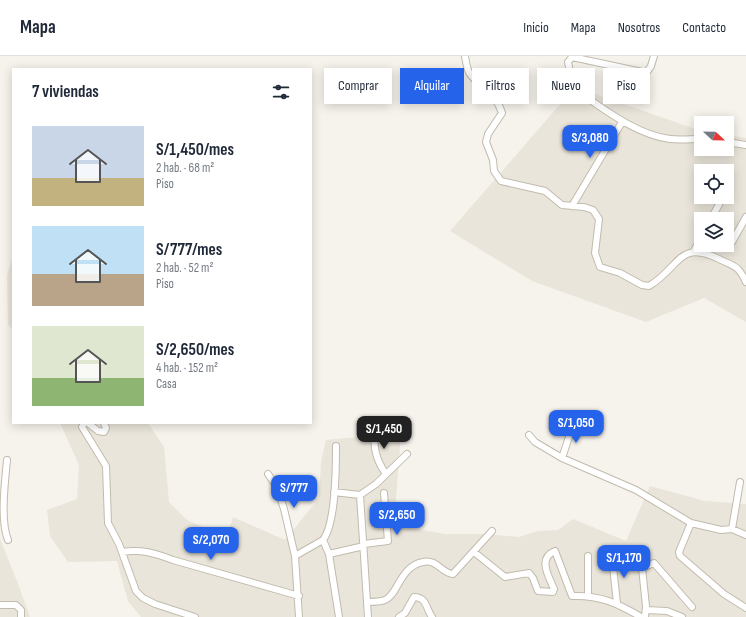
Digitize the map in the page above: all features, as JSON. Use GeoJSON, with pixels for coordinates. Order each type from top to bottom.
{"type":"FeatureCollection","features":[{"type":"Feature","properties":{"kind":"street"},"geometry":{"type":"LineString","coordinates":[[465,56],[470,73],[493,94],[502,112],[488,134],[486,142],[493,160],[494,171],[501,181],[545,190],[562,205],[584,207],[593,210],[599,219],[595,253],[600,267],[620,272],[642,285],[649,286],[661,279],[679,259],[694,251]]}},
{"type":"Feature","properties":{"kind":"street"},"geometry":{"type":"LineString","coordinates":[[654,56],[651,66],[647,72],[572,57],[568,59],[573,88],[622,122],[655,136],[670,139],[694,139]]}},
{"type":"Feature","properties":{"kind":"street"},"geometry":{"type":"LineString","coordinates":[[572,206],[622,122]]}},
{"type":"Feature","properties":{"kind":"street"},"geometry":{"type":"LineString","coordinates":[[734,143],[746,145]]}},
{"type":"Feature","properties":{"kind":"street"},"geometry":{"type":"LineString","coordinates":[[734,238],[746,217]]}},
{"type":"Feature","properties":{"kind":"street"},"geometry":{"type":"LineString","coordinates":[[699,252],[708,254],[734,265],[742,273],[746,282]]}},
{"type":"Feature","properties":{"kind":"street"},"geometry":{"type":"LineString","coordinates":[[84,424],[82,427],[85,433],[106,466],[108,523],[122,552],[136,591],[143,598],[155,604],[195,617]]}},
{"type":"Feature","properties":{"kind":"street"},"geometry":{"type":"LineString","coordinates":[[89,424],[98,431],[104,432],[106,428],[104,424]]}},
{"type":"Feature","properties":{"kind":"street"},"geometry":{"type":"LineString","coordinates":[[562,458],[573,424]]}},
{"type":"Feature","properties":{"kind":"street"},"geometry":{"type":"LineString","coordinates":[[374,430],[374,449],[379,464],[386,474]]}},
{"type":"Feature","properties":{"kind":"street"},"geometry":{"type":"LineString","coordinates":[[529,435],[535,442],[562,458],[636,490],[691,523],[721,530],[732,530],[746,535]]}},
{"type":"Feature","properties":{"kind":"street"},"geometry":{"type":"LineString","coordinates":[[294,556],[323,540],[328,533],[334,492],[336,446]]}},
{"type":"Feature","properties":{"kind":"street"},"geometry":{"type":"LineString","coordinates":[[334,492],[360,496],[407,454]]}},
{"type":"Feature","properties":{"kind":"street"},"geometry":{"type":"LineString","coordinates":[[7,460],[2,507],[4,527],[8,540]]}},
{"type":"Feature","properties":{"kind":"street"},"geometry":{"type":"LineString","coordinates":[[268,474],[277,487],[284,508],[294,556],[299,596],[299,617]]}},
{"type":"Feature","properties":{"kind":"street"},"geometry":{"type":"LineString","coordinates":[[732,530],[740,482]]}},
{"type":"Feature","properties":{"kind":"street"},"geometry":{"type":"LineString","coordinates":[[329,554],[364,545],[388,541],[384,493]]}},
{"type":"Feature","properties":{"kind":"street"},"geometry":{"type":"LineString","coordinates":[[360,496],[368,617]]}},
{"type":"Feature","properties":{"kind":"street"},"geometry":{"type":"LineString","coordinates":[[691,523],[679,552],[680,556],[724,594],[746,608]]}},
{"type":"Feature","properties":{"kind":"street"},"geometry":{"type":"LineString","coordinates":[[366,602],[385,600],[390,596],[403,574],[422,562],[432,561],[453,574],[492,531]]}},
{"type":"Feature","properties":{"kind":"street"},"geometry":{"type":"LineString","coordinates":[[323,540],[329,554],[338,617]]}},
{"type":"Feature","properties":{"kind":"street"},"geometry":{"type":"LineString","coordinates":[[122,552],[134,550],[154,552],[173,560],[299,596]]}},
{"type":"Feature","properties":{"kind":"street"},"geometry":{"type":"LineString","coordinates":[[474,552],[505,577],[529,573],[533,578],[538,591],[553,592],[554,589],[544,565],[546,559],[555,551],[572,596],[588,595],[617,603],[641,617]]}},
{"type":"Feature","properties":{"kind":"street"},"geometry":{"type":"LineString","coordinates":[[588,556],[588,595]]}},
{"type":"Feature","properties":{"kind":"street"},"geometry":{"type":"LineString","coordinates":[[612,558],[617,603]]}},
{"type":"Feature","properties":{"kind":"street"},"geometry":{"type":"LineString","coordinates":[[644,617],[646,610],[642,568],[654,563],[692,607]]}},
{"type":"Feature","properties":{"kind":"street"},"geometry":{"type":"LineString","coordinates":[[399,617],[405,613],[414,597],[419,597],[424,601],[432,617]]}},
{"type":"Feature","properties":{"kind":"street"},"geometry":{"type":"LineString","coordinates":[[0,605],[16,605],[20,610],[21,617]]}},
{"type":"Feature","properties":{"kind":"street"},"geometry":{"type":"LineString","coordinates":[[646,610],[667,611],[682,617]]}},
{"type":"Feature","properties":{"kind":"shaded area"},"geometry":{"type":"Polygon","coordinates":[[[595,94],[603,97],[603,104],[624,104],[694,129],[694,156],[734,156],[734,136],[746,138],[746,322],[704,298],[646,322],[532,281],[450,231],[560,104],[595,104],[595,94]]]}},
{"type":"Feature","properties":{"kind":"shaded area"},"geometry":{"type":"Polygon","coordinates":[[[12,259],[12,329],[8,325],[7,275],[12,259]]]}},
{"type":"Feature","properties":{"kind":"shaded area"},"geometry":{"type":"Polygon","coordinates":[[[60,424],[149,424],[164,447],[169,502],[187,520],[227,537],[233,517],[285,540],[319,498],[321,462],[326,440],[401,433],[394,525],[445,534],[484,534],[519,537],[538,531],[558,530],[573,519],[626,541],[650,486],[705,501],[746,504],[746,617],[141,617],[128,601],[117,561],[68,562],[50,536],[47,510],[77,499],[79,465],[60,424]]]}},
{"type":"Feature","properties":{"kind":"shaded area"},"geometry":{"type":"Polygon","coordinates":[[[0,539],[17,581],[30,617],[0,617],[0,539]]]}}]}
